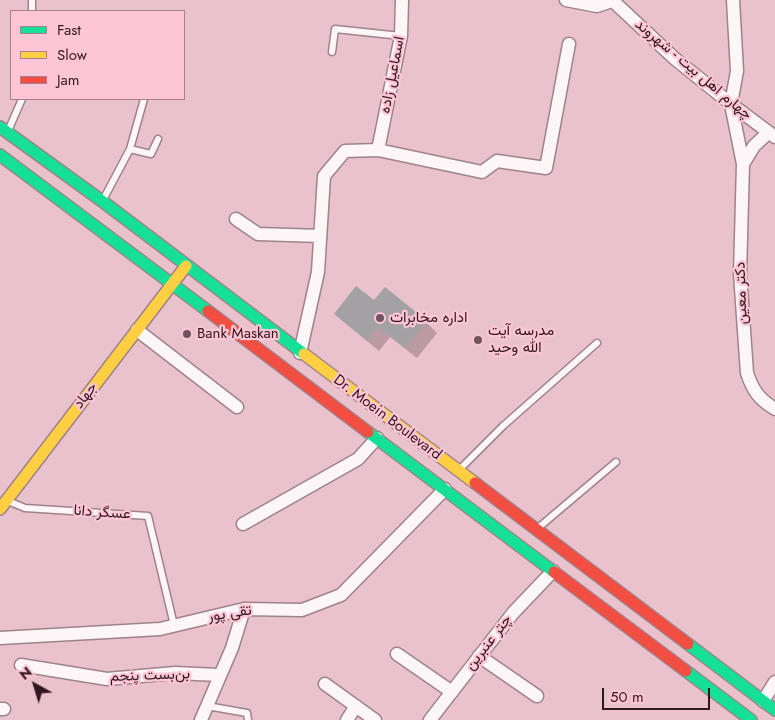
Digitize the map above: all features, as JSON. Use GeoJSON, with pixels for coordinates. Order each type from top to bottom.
{"type":"FeatureCollection","features":[{"type":"Feature","properties":{"kind":"main road","name":"Dr. Moein Boulevard"},"geometry":{"type":"LineString","coordinates":[[4,129],[775,710]]}},
{"type":"Feature","properties":{"kind":"main road","name":"Dr. Moein Boulevard"},"geometry":{"type":"LineString","coordinates":[[0,155],[173,283],[751,720]]}},
{"type":"Feature","properties":{"kind":"main road","name":"جهاد"},"geometry":{"type":"LineString","coordinates":[[3,505],[186,266]]}},
{"type":"Feature","properties":{"kind":"street","name":"اسماعیل زاده"},"geometry":{"type":"LineString","coordinates":[[378,150],[401,36],[402,0]]}},
{"type":"Feature","properties":{"kind":"street"},"geometry":{"type":"LineString","coordinates":[[566,0],[597,6],[613,0]]}},
{"type":"Feature","properties":{"kind":"street","name":"چهارم اهل بیت - شهروند"},"geometry":{"type":"LineString","coordinates":[[613,0],[674,58],[772,135]]}},
{"type":"Feature","properties":{"kind":"street"},"geometry":{"type":"LineString","coordinates":[[731,104],[738,71],[733,0]]}},
{"type":"Feature","properties":{"kind":"street"},"geometry":{"type":"LineString","coordinates":[[300,353],[318,272],[324,176],[345,151],[378,150],[482,172],[497,161],[546,168],[569,44]]}},
{"type":"Feature","properties":{"kind":"street","name":"دکتر معین"},"geometry":{"type":"LineString","coordinates":[[731,104],[743,164],[740,274],[747,373],[752,388],[764,402],[775,409]]}},
{"type":"Feature","properties":{"kind":"street"},"geometry":{"type":"LineString","coordinates":[[743,164],[754,146],[772,135]]}},
{"type":"Feature","properties":{"kind":"street"},"geometry":{"type":"LineString","coordinates":[[236,219],[258,234],[320,236]]}},
{"type":"Feature","properties":{"kind":"street"},"geometry":{"type":"LineString","coordinates":[[137,330],[237,407]]}},
{"type":"Feature","properties":{"kind":"street"},"geometry":{"type":"LineString","coordinates":[[244,524],[358,459],[377,438]]}},
{"type":"Feature","properties":{"kind":"street","name":"تقی پور"},"geometry":{"type":"LineString","coordinates":[[0,638],[160,629],[244,609],[302,610],[342,594],[445,488]]}},
{"type":"Feature","properties":{"kind":"street","name":"چتر عنبرین"},"geometry":{"type":"LineString","coordinates":[[430,720],[513,613],[553,571]]}},
{"type":"Feature","properties":{"kind":"street"},"geometry":{"type":"LineString","coordinates":[[201,720],[232,648],[244,609]]}},
{"type":"Feature","properties":{"kind":"street"},"geometry":{"type":"LineString","coordinates":[[397,654],[452,692]]}},
{"type":"Feature","properties":{"kind":"street"},"geometry":{"type":"LineString","coordinates":[[479,656],[537,696]]}},
{"type":"Feature","properties":{"kind":"street","name":"بن‌بست پنجم"},"geometry":{"type":"LineString","coordinates":[[21,665],[108,679],[175,673],[219,675]]}},
{"type":"Feature","properties":{"kind":"street"},"geometry":{"type":"LineString","coordinates":[[763,701],[775,682]]}},
{"type":"Feature","properties":{"kind":"street"},"geometry":{"type":"LineString","coordinates":[[325,684],[376,720]]}},
{"type":"Feature","properties":{"kind":"street"},"geometry":{"type":"LineString","coordinates":[[347,720],[356,706]]}},
{"type":"Feature","properties":{"kind":"lane"},"geometry":{"type":"LineString","coordinates":[[332,52],[335,29],[401,36]]}},
{"type":"Feature","properties":{"kind":"lane"},"geometry":{"type":"LineString","coordinates":[[4,129],[21,100]]}},
{"type":"Feature","properties":{"kind":"lane"},"geometry":{"type":"LineString","coordinates":[[102,201],[130,149],[144,100]]}},
{"type":"Feature","properties":{"kind":"lane"},"geometry":{"type":"LineString","coordinates":[[130,149],[151,154],[158,139]]}},
{"type":"Feature","properties":{"kind":"lane"},"geometry":{"type":"LineString","coordinates":[[458,472],[502,426],[597,343]]}},
{"type":"Feature","properties":{"kind":"lane"},"geometry":{"type":"LineString","coordinates":[[535,530],[616,462]]}},
{"type":"Feature","properties":{"kind":"lane","name":"عسگر دانا"},"geometry":{"type":"LineString","coordinates":[[3,505],[148,516],[174,625]]}},
{"type":"Feature","properties":{"kind":"lane"},"geometry":{"type":"LineString","coordinates":[[207,706],[247,713],[248,720]]}},
{"type":"Feature","properties":{"kind":"building","name":"اداره مخابرات"},"geometry":{"type":"Polygon","coordinates":[[[356,286],[374,300],[385,287],[427,321],[405,348],[378,327],[367,341],[334,314],[356,286]]]}},
{"type":"Feature","properties":{"kind":"traffic: fast"},"geometry":{"type":"LineString","coordinates":[[0,127],[102,201],[304,354]]}},
{"type":"Feature","properties":{"kind":"traffic: fast"},"geometry":{"type":"LineString","coordinates":[[0,155],[208,311]]}},
{"type":"Feature","properties":{"kind":"traffic: fast"},"geometry":{"type":"LineString","coordinates":[[368,432],[554,572]]}},
{"type":"Feature","properties":{"kind":"traffic: fast"},"geometry":{"type":"LineString","coordinates":[[688,644],[775,710]]}},
{"type":"Feature","properties":{"kind":"traffic: fast"},"geometry":{"type":"LineString","coordinates":[[686,671],[751,720]]}},
{"type":"Feature","properties":{"kind":"traffic: slow"},"geometry":{"type":"LineString","coordinates":[[0,509],[186,266]]}},
{"type":"Feature","properties":{"kind":"traffic: slow"},"geometry":{"type":"LineString","coordinates":[[304,354],[475,483]]}},
{"type":"Feature","properties":{"kind":"traffic: jam"},"geometry":{"type":"LineString","coordinates":[[208,311],[368,432]]}},
{"type":"Feature","properties":{"kind":"traffic: jam"},"geometry":{"type":"LineString","coordinates":[[475,483],[688,644]]}},
{"type":"Feature","properties":{"kind":"traffic: jam"},"geometry":{"type":"LineString","coordinates":[[554,572],[686,671]]}},
{"type":"Feature","properties":{"kind":"place","name":"اداره مخابرات"},"geometry":{"type":"Point","coordinates":[380,318]}},
{"type":"Feature","properties":{"kind":"place","name":"Bank Maskan"},"geometry":{"type":"Point","coordinates":[187,334]}},
{"type":"Feature","properties":{"kind":"place","name":"مدرسه آیت الله وحید"},"geometry":{"type":"Point","coordinates":[478,340]}}]}
